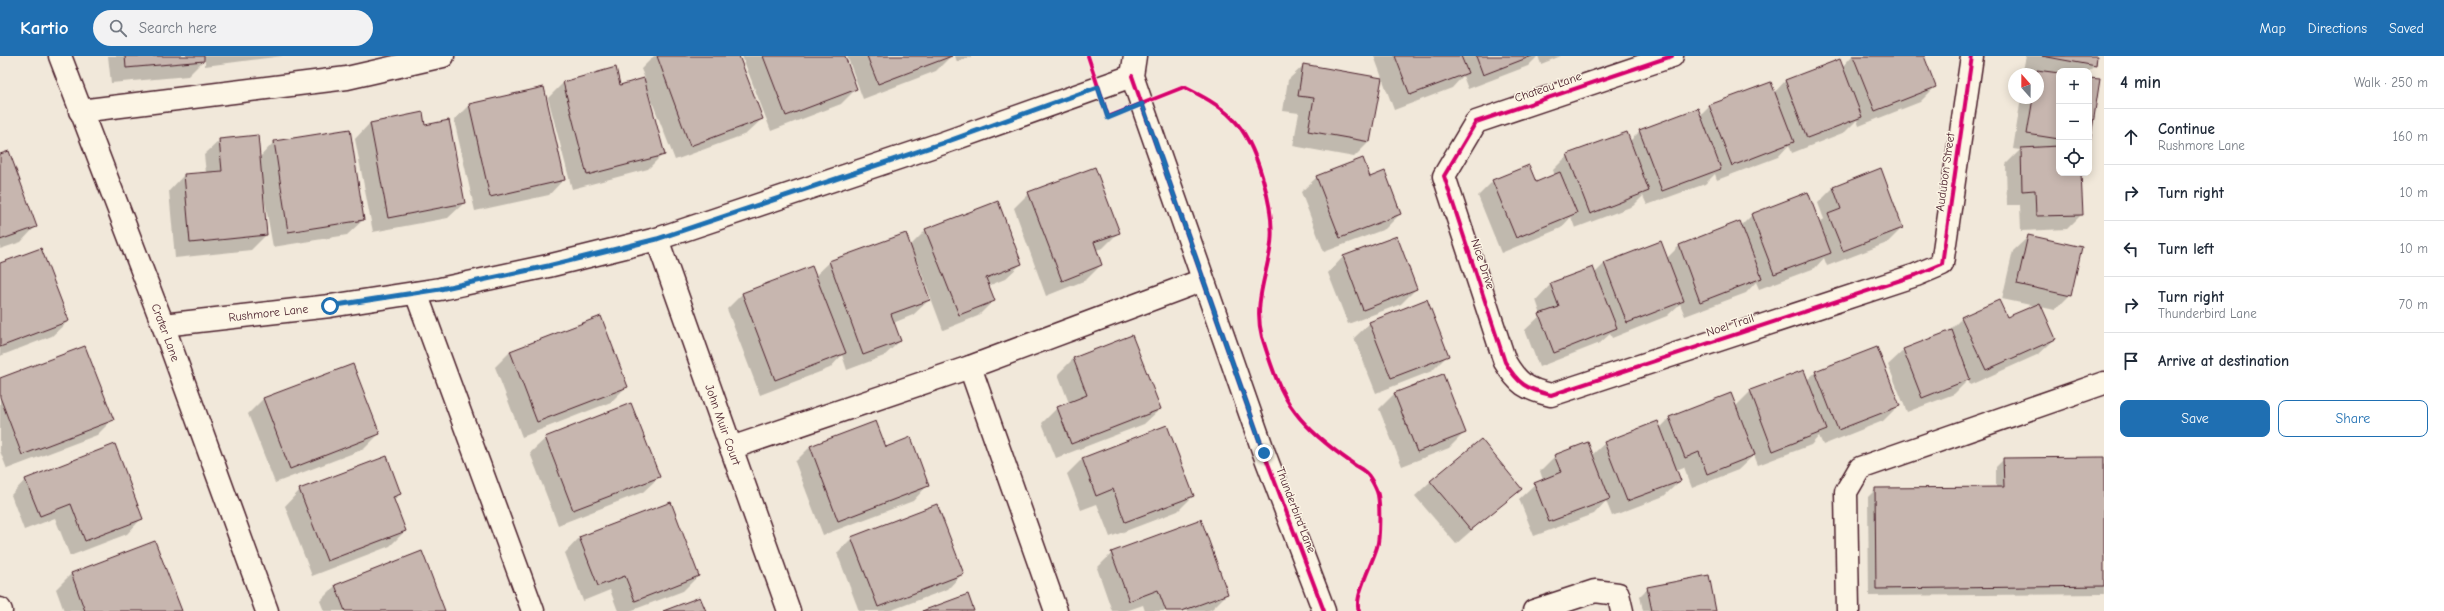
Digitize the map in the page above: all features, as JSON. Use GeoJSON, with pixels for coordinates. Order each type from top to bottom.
{"type":"FeatureCollection","features":[{"type":"Feature","properties":{"kind":"street","name":"Crater Lane"},"geometry":{"type":"LineString","coordinates":[[60,56],[163,325],[267,611]]}},
{"type":"Feature","properties":{"kind":"street"},"geometry":{"type":"LineString","coordinates":[[80,111],[346,78],[443,56]]}},
{"type":"Feature","properties":{"kind":"street","name":"Chateau Lane"},"geometry":{"type":"LineString","coordinates":[[1476,122],[1672,56]]}},
{"type":"Feature","properties":{"kind":"street","name":"Audubon Street"},"geometry":{"type":"LineString","coordinates":[[1916,275],[1942,264],[1972,56]]}},
{"type":"Feature","properties":{"kind":"street","name":"Rushmore Lane"},"geometry":{"type":"LineString","coordinates":[[163,325],[330,306],[416,293],[548,266],[657,239],[943,143],[1133,66]]}},
{"type":"Feature","properties":{"kind":"street","name":"Thunderbird Lane"},"geometry":{"type":"LineString","coordinates":[[1133,66],[1203,280],[1264,453],[1324,611]]}},
{"type":"Feature","properties":{"kind":"street","name":"Nice Drive"},"geometry":{"type":"LineString","coordinates":[[1476,122],[1444,176],[1505,362],[1515,378],[1529,390],[1550,395]]}},
{"type":"Feature","properties":{"kind":"street","name":"John Muir Court"},"geometry":{"type":"LineString","coordinates":[[657,239],[789,611]]}},
{"type":"Feature","properties":{"kind":"street","name":"Noel Trail"},"geometry":{"type":"LineString","coordinates":[[1550,395],[1916,275]]}},
{"type":"Feature","properties":{"kind":"street"},"geometry":{"type":"LineString","coordinates":[[731,448],[970,367],[1203,280]]}},
{"type":"Feature","properties":{"kind":"street"},"geometry":{"type":"LineString","coordinates":[[416,293],[533,611]]}},
{"type":"Feature","properties":{"kind":"street"},"geometry":{"type":"LineString","coordinates":[[970,367],[1056,611]]}},
{"type":"Feature","properties":{"kind":"street"},"geometry":{"type":"LineString","coordinates":[[1848,611],[1846,492],[1860,468],[2104,383]]}},
{"type":"Feature","properties":{"kind":"street"},"geometry":{"type":"LineString","coordinates":[[1534,611],[1595,591],[1618,594],[1622,611]]}},
{"type":"Feature","properties":{"kind":"building"},"geometry":{"type":"Polygon","coordinates":[[[125,56],[204,56],[204,61],[126,68],[125,56]]]}},
{"type":"Feature","properties":{"kind":"building"},"geometry":{"type":"Polygon","coordinates":[[[657,56],[739,56],[763,119],[690,146],[657,56]]]}},
{"type":"Feature","properties":{"kind":"building"},"geometry":{"type":"Polygon","coordinates":[[[763,56],[845,56],[857,89],[786,116],[763,56]]]}},
{"type":"Feature","properties":{"kind":"building"},"geometry":{"type":"Polygon","coordinates":[[[867,56],[952,56],[878,84],[867,56]]]}},
{"type":"Feature","properties":{"kind":"building"},"geometry":{"type":"Polygon","coordinates":[[[1395,56],[1461,56],[1468,73],[1410,95],[1395,56]]]}},
{"type":"Feature","properties":{"kind":"building"},"geometry":{"type":"Polygon","coordinates":[[[1476,56],[1532,56],[1483,75],[1476,56]]]}},
{"type":"Feature","properties":{"kind":"building"},"geometry":{"type":"Polygon","coordinates":[[[1853,56],[1924,56],[1936,87],[1875,111],[1853,56]]]}},
{"type":"Feature","properties":{"kind":"building"},"geometry":{"type":"Polygon","coordinates":[[[2042,56],[2097,56],[2096,66],[2042,56]]]}},
{"type":"Feature","properties":{"kind":"building"},"geometry":{"type":"Polygon","coordinates":[[[1840,59],[1862,117],[1807,138],[1785,80],[1840,59]]]}},
{"type":"Feature","properties":{"kind":"building"},"geometry":{"type":"Polygon","coordinates":[[[1303,64],[1382,78],[1370,142],[1308,131],[1314,98],[1298,96],[1303,64]]]}},
{"type":"Feature","properties":{"kind":"building"},"geometry":{"type":"Polygon","coordinates":[[[616,67],[620,85],[644,78],[665,155],[587,175],[563,82],[616,67]]]}},
{"type":"Feature","properties":{"kind":"building"},"geometry":{"type":"Polygon","coordinates":[[[2044,71],[2056,73],[2056,139],[2027,134],[2032,104],[2044,104],[2044,71]]]}},
{"type":"Feature","properties":{"kind":"building"},"geometry":{"type":"Polygon","coordinates":[[[2092,78],[2100,79],[2092,130],[2092,78]]]}},
{"type":"Feature","properties":{"kind":"building"},"geometry":{"type":"Polygon","coordinates":[[[1771,82],[1794,142],[1732,166],[1709,105],[1771,82]]]}},
{"type":"Feature","properties":{"kind":"building"},"geometry":{"type":"Polygon","coordinates":[[[544,87],[565,180],[490,197],[469,104],[544,87]]]}},
{"type":"Feature","properties":{"kind":"building"},"geometry":{"type":"Polygon","coordinates":[[[1698,108],[1721,169],[1662,191],[1639,130],[1698,108]]]}},
{"type":"Feature","properties":{"kind":"building"},"geometry":{"type":"Polygon","coordinates":[[[423,112],[425,125],[449,120],[465,203],[388,218],[370,123],[423,112]]]}},
{"type":"Feature","properties":{"kind":"building"},"geometry":{"type":"Polygon","coordinates":[[[350,129],[364,220],[288,232],[274,141],[350,129]]]}},
{"type":"Feature","properties":{"kind":"building"},"geometry":{"type":"Polygon","coordinates":[[[1627,132],[1649,191],[1590,214],[1567,154],[1627,132]]]}},
{"type":"Feature","properties":{"kind":"building"},"geometry":{"type":"Polygon","coordinates":[[[258,135],[267,235],[190,243],[184,174],[222,171],[219,139],[258,135]]]}},
{"type":"Feature","properties":{"kind":"building"},"geometry":{"type":"Polygon","coordinates":[[[2056,146],[2056,176],[2081,176],[2083,215],[2036,216],[2035,190],[2022,191],[2021,148],[2056,146]]]}},
{"type":"Feature","properties":{"kind":"building"},"geometry":{"type":"Polygon","coordinates":[[[9,151],[37,227],[0,240],[0,154],[9,151]]]}},
{"type":"Feature","properties":{"kind":"building"},"geometry":{"type":"Polygon","coordinates":[[[1363,158],[1370,177],[1385,171],[1401,214],[1340,238],[1316,176],[1363,158]]]}},
{"type":"Feature","properties":{"kind":"building"},"geometry":{"type":"Polygon","coordinates":[[[1529,165],[1536,182],[1560,172],[1577,213],[1516,238],[1492,180],[1529,165]]]}},
{"type":"Feature","properties":{"kind":"building"},"geometry":{"type":"Polygon","coordinates":[[[1095,167],[1120,233],[1094,242],[1102,265],[1062,281],[1028,192],[1095,167]]]}},
{"type":"Feature","properties":{"kind":"building"},"geometry":{"type":"Polygon","coordinates":[[[1881,168],[1903,228],[1843,251],[1828,214],[1841,209],[1833,187],[1881,168]]]}},
{"type":"Feature","properties":{"kind":"building"},"geometry":{"type":"Polygon","coordinates":[[[1808,192],[1831,253],[1774,274],[1751,214],[1808,192]]]}},
{"type":"Feature","properties":{"kind":"building"},"geometry":{"type":"Polygon","coordinates":[[[998,201],[1022,264],[986,278],[995,301],[959,315],[925,229],[998,201]]]}},
{"type":"Feature","properties":{"kind":"building"},"geometry":{"type":"Polygon","coordinates":[[[1740,221],[1762,278],[1700,302],[1679,245],[1740,221]]]}},
{"type":"Feature","properties":{"kind":"building"},"geometry":{"type":"Polygon","coordinates":[[[906,233],[930,300],[891,314],[901,341],[863,355],[829,261],[906,233]]]}},
{"type":"Feature","properties":{"kind":"building"},"geometry":{"type":"Polygon","coordinates":[[[2028,235],[2082,247],[2071,296],[2017,284],[2028,235]]]}},
{"type":"Feature","properties":{"kind":"building"},"geometry":{"type":"Polygon","coordinates":[[[1397,236],[1417,289],[1363,310],[1343,256],[1397,236]]]}},
{"type":"Feature","properties":{"kind":"building"},"geometry":{"type":"Polygon","coordinates":[[[1661,241],[1684,301],[1627,323],[1604,263],[1661,241]]]}},
{"type":"Feature","properties":{"kind":"building"},"geometry":{"type":"Polygon","coordinates":[[[41,248],[69,321],[0,347],[0,263],[41,248]]]}},
{"type":"Feature","properties":{"kind":"building"},"geometry":{"type":"Polygon","coordinates":[[[812,266],[846,353],[775,380],[742,293],[812,266]]]}},
{"type":"Feature","properties":{"kind":"building"},"geometry":{"type":"Polygon","coordinates":[[[1593,267],[1617,328],[1554,353],[1539,314],[1559,307],[1550,283],[1593,267]]]}},
{"type":"Feature","properties":{"kind":"building"},"geometry":{"type":"Polygon","coordinates":[[[1427,299],[1449,356],[1391,378],[1369,322],[1427,299]]]}},
{"type":"Feature","properties":{"kind":"building"},"geometry":{"type":"Polygon","coordinates":[[[1999,300],[2007,317],[2040,303],[2056,339],[1986,370],[1961,317],[1999,300]]]}},
{"type":"Feature","properties":{"kind":"building"},"geometry":{"type":"Polygon","coordinates":[[[601,316],[628,387],[537,422],[510,351],[601,316]]]}},
{"type":"Feature","properties":{"kind":"building"},"geometry":{"type":"Polygon","coordinates":[[[1952,330],[1970,379],[1922,398],[1903,349],[1952,330]]]}},
{"type":"Feature","properties":{"kind":"building"},"geometry":{"type":"Polygon","coordinates":[[[1132,335],[1161,409],[1071,444],[1057,407],[1087,395],[1073,358],[1132,335]]]}},
{"type":"Feature","properties":{"kind":"building"},"geometry":{"type":"Polygon","coordinates":[[[85,346],[114,420],[22,455],[0,397],[0,378],[85,346]]]}},
{"type":"Feature","properties":{"kind":"building"},"geometry":{"type":"Polygon","coordinates":[[[1877,347],[1900,406],[1838,430],[1815,371],[1877,347]]]}},
{"type":"Feature","properties":{"kind":"building"},"geometry":{"type":"Polygon","coordinates":[[[353,364],[380,434],[290,469],[263,398],[353,364]]]}},
{"type":"Feature","properties":{"kind":"building"},"geometry":{"type":"Polygon","coordinates":[[[1804,370],[1827,430],[1773,451],[1750,390],[1804,370]]]}},
{"type":"Feature","properties":{"kind":"building"},"geometry":{"type":"Polygon","coordinates":[[[1443,374],[1466,433],[1417,452],[1394,393],[1443,374]]]}},
{"type":"Feature","properties":{"kind":"building"},"geometry":{"type":"Polygon","coordinates":[[[1731,393],[1755,455],[1707,474],[1699,452],[1685,458],[1669,417],[1731,393]]]}},
{"type":"Feature","properties":{"kind":"building"},"geometry":{"type":"Polygon","coordinates":[[[631,403],[660,477],[573,510],[545,437],[631,403]]]}},
{"type":"Feature","properties":{"kind":"building"},"geometry":{"type":"Polygon","coordinates":[[[876,421],[886,447],[911,437],[929,486],[838,521],[810,446],[876,421]]]}},
{"type":"Feature","properties":{"kind":"building"},"geometry":{"type":"Polygon","coordinates":[[[1658,421],[1681,481],[1627,501],[1604,442],[1658,421]]]}},
{"type":"Feature","properties":{"kind":"building"},"geometry":{"type":"Polygon","coordinates":[[[1167,425],[1194,496],[1125,522],[1113,489],[1096,496],[1082,458],[1167,425]]]}},
{"type":"Feature","properties":{"kind":"building"},"geometry":{"type":"Polygon","coordinates":[[[1481,439],[1522,489],[1471,530],[1430,481],[1481,439]]]}},
{"type":"Feature","properties":{"kind":"building"},"geometry":{"type":"Polygon","coordinates":[[[1588,442],[1610,499],[1549,522],[1534,483],[1561,472],[1554,455],[1588,442]]]}},
{"type":"Feature","properties":{"kind":"building"},"geometry":{"type":"Polygon","coordinates":[[[115,444],[143,519],[85,541],[71,504],[40,516],[25,479],[115,444]]]}},
{"type":"Feature","properties":{"kind":"building"},"geometry":{"type":"Polygon","coordinates":[[[387,456],[401,494],[393,497],[406,531],[327,561],[299,489],[387,456]]]}},
{"type":"Feature","properties":{"kind":"building"},"geometry":{"type":"Polygon","coordinates":[[[2104,457],[2104,586],[1876,589],[1875,488],[2004,487],[2003,458],[2104,457]]]}},
{"type":"Feature","properties":{"kind":"building"},"geometry":{"type":"Polygon","coordinates":[[[671,502],[699,576],[635,601],[625,576],[598,586],[579,537],[671,502]]]}},
{"type":"Feature","properties":{"kind":"building"},"geometry":{"type":"Polygon","coordinates":[[[937,504],[964,574],[878,607],[851,537],[937,504]]]}},
{"type":"Feature","properties":{"kind":"building"},"geometry":{"type":"Polygon","coordinates":[[[1201,519],[1228,594],[1182,611],[1166,611],[1158,590],[1129,601],[1111,552],[1201,519]]]}},
{"type":"Feature","properties":{"kind":"building"},"geometry":{"type":"Polygon","coordinates":[[[155,541],[182,611],[85,611],[71,573],[155,541]]]}},
{"type":"Feature","properties":{"kind":"building"},"geometry":{"type":"Polygon","coordinates":[[[422,551],[445,611],[345,611],[335,585],[422,551]]]}},
{"type":"Feature","properties":{"kind":"building"},"geometry":{"type":"Polygon","coordinates":[[[1709,575],[1716,611],[1652,611],[1647,587],[1709,575]]]}},
{"type":"Feature","properties":{"kind":"building"},"geometry":{"type":"Polygon","coordinates":[[[968,594],[974,611],[922,611],[968,594]]]}},
{"type":"Feature","properties":{"kind":"building"},"geometry":{"type":"Polygon","coordinates":[[[700,597],[706,611],[663,611],[700,597]]]}},
{"type":"Feature","properties":{"kind":"cycle path"},"geometry":{"type":"LineString","coordinates":[[1088,56],[1108,117],[1184,87],[1210,101],[1227,113],[1241,129],[1249,143],[1262,177],[1270,213],[1271,244],[1259,313],[1262,337],[1272,366],[1284,395],[1301,419],[1329,446],[1365,472],[1372,481],[1378,495],[1378,543],[1361,589],[1358,605],[1359,611]]}},
{"type":"Feature","properties":{"kind":"cycle path"},"geometry":{"type":"LineString","coordinates":[[1672,56],[1476,122],[1444,176],[1505,362],[1514,376],[1529,388],[1551,395],[1916,275],[1942,264],[1972,56]]}},
{"type":"Feature","properties":{"kind":"cycle path"},"geometry":{"type":"LineString","coordinates":[[1132,76],[1264,453],[1324,611]]}},
{"type":"Feature","properties":{"kind":"route"},"geometry":{"type":"LineString","coordinates":[[330,306],[440,289],[548,266],[657,239],[943,143],[1098,87],[1108,118],[1142,104],[1264,453]]}}]}
